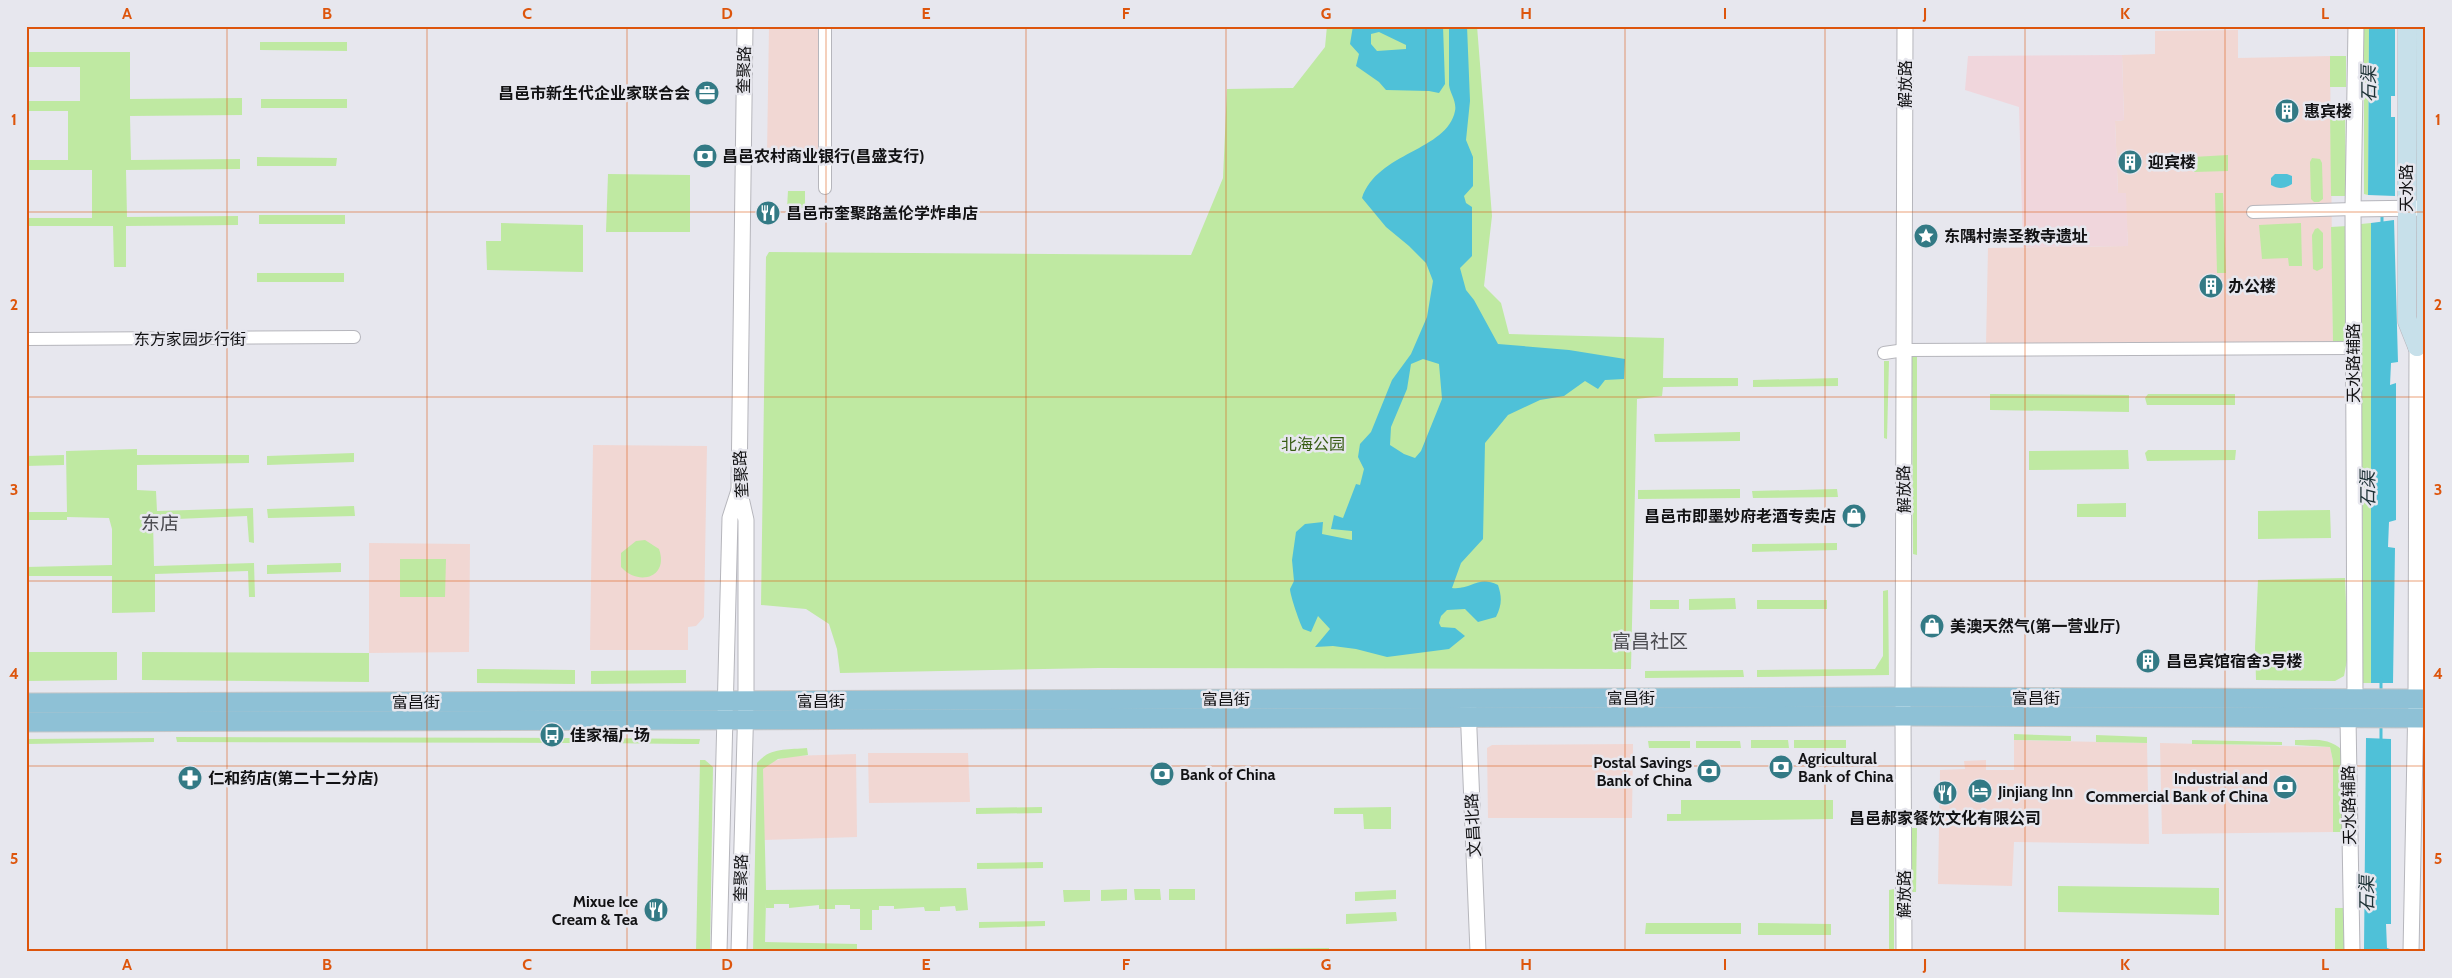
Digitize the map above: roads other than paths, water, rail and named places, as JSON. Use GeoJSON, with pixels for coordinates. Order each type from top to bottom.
{"type":"FeatureCollection","features":[{"type":"Feature","properties":{"kind":"main road","name":"天水路"},"geometry":{"type":"LineString","coordinates":[[2407,26],[2401,208],[2407,322],[2417,347]]}},
{"type":"Feature","properties":{"kind":"main road","name":"天水路"},"geometry":{"type":"LineString","coordinates":[[2417,347],[2426,318],[2424,26]]}},
{"type":"Feature","properties":{"kind":"main road","name":"富昌街"},"geometry":{"type":"LineString","coordinates":[[26,703],[1904,697],[2413,709]]}},
{"type":"Feature","properties":{"kind":"main road","name":"富昌街"},"geometry":{"type":"LineString","coordinates":[[26,722],[1903,716],[2358,708]]}},
{"type":"Feature","properties":{"kind":"street","name":"奎聚路"},"geometry":{"type":"LineString","coordinates":[[739,952],[746,701],[746,520],[739,489],[745,26]]}},
{"type":"Feature","properties":{"kind":"street"},"geometry":{"type":"LineString","coordinates":[[825,26],[825,188]]}},
{"type":"Feature","properties":{"kind":"street","name":"解放路"},"geometry":{"type":"LineString","coordinates":[[1904,952],[1905,26]]}},
{"type":"Feature","properties":{"kind":"street","name":"天水路辅路"},"geometry":{"type":"LineString","coordinates":[[2352,952],[2358,708],[2353,348],[2359,208],[2356,26]]}},
{"type":"Feature","properties":{"kind":"street"},"geometry":{"type":"LineString","coordinates":[[2253,212],[2359,208],[2425,208]]}},
{"type":"Feature","properties":{"kind":"street","name":"东方家园步行街"},"geometry":{"type":"LineString","coordinates":[[26,339],[354,337]]}},
{"type":"Feature","properties":{"kind":"street","name":"天水路"},"geometry":{"type":"LineString","coordinates":[[2411,952],[2417,347]]}},
{"type":"Feature","properties":{"kind":"street"},"geometry":{"type":"LineString","coordinates":[[1884,353],[1904,350],[2353,348]]}},
{"type":"Feature","properties":{"kind":"street"},"geometry":{"type":"LineString","coordinates":[[720,952],[730,518],[739,489]]}},
{"type":"Feature","properties":{"kind":"street","name":"文昌北路"},"geometry":{"type":"LineString","coordinates":[[1468,699],[1478,952]]}},
{"type":"Feature","properties":{"kind":"water"},"geometry":{"type":"Polygon","coordinates":[[[1353,26],[1443,26],[1445,84],[1439,93],[1386,90],[1379,82],[1356,66],[1359,54],[1350,44],[1353,26]],[[1379,32],[1371,34],[1371,44],[1377,51],[1406,49],[1406,45],[1379,32]]]}},
{"type":"Feature","properties":{"kind":"water","name":"北海公园"},"geometry":{"type":"Polygon","coordinates":[[[1449,26],[1467,26],[1470,101],[1466,140],[1473,157],[1473,186],[1464,196],[1466,203],[1472,207],[1472,256],[1460,268],[1466,290],[1474,300],[1498,344],[1569,350],[1625,359],[1624,379],[1605,380],[1598,389],[1585,381],[1564,396],[1540,400],[1508,415],[1485,443],[1483,539],[1461,563],[1452,588],[1465,587],[1480,582],[1491,582],[1498,585],[1501,601],[1496,617],[1478,622],[1465,609],[1447,610],[1441,616],[1439,623],[1441,627],[1455,628],[1465,636],[1449,649],[1387,657],[1356,649],[1333,646],[1315,647],[1330,629],[1318,616],[1311,632],[1303,629],[1298,616],[1290,589],[1294,581],[1292,560],[1296,532],[1305,524],[1323,522],[1322,534],[1352,540],[1352,531],[1331,529],[1334,515],[1343,518],[1356,484],[1360,485],[1364,469],[1358,457],[1360,444],[1371,432],[1392,380],[1411,354],[1427,317],[1433,281],[1426,263],[1386,227],[1362,198],[1370,183],[1382,171],[1439,135],[1449,124],[1455,108],[1449,85],[1449,26]],[[1423,359],[1411,364],[1407,389],[1391,427],[1390,445],[1404,454],[1415,458],[1421,451],[1442,399],[1439,364],[1423,359]]]}},
{"type":"Feature","properties":{"kind":"water"},"geometry":{"type":"Polygon","coordinates":[[[2369,26],[2395,26],[2395,96],[2391,96],[2391,117],[2395,117],[2395,196],[2368,195],[2369,26]]]}},
{"type":"Feature","properties":{"kind":"water"},"geometry":{"type":"Polygon","coordinates":[[[2275,174],[2292,176],[2292,184],[2282,188],[2271,185],[2271,178],[2275,174]]]}},
{"type":"Feature","properties":{"kind":"water"},"geometry":{"type":"Polygon","coordinates":[[[2394,220],[2398,362],[2391,363],[2390,385],[2396,383],[2396,520],[2389,522],[2388,547],[2395,548],[2393,683],[2371,683],[2371,223],[2394,220]]]}},
{"type":"Feature","properties":{"kind":"water"},"geometry":{"type":"Polygon","coordinates":[[[2366,738],[2391,739],[2391,924],[2386,924],[2387,948],[2390,949],[2390,952],[2364,950],[2366,738]]]}},
{"type":"Feature","properties":{"kind":"waterway","name":"石渠"},"geometry":{"type":"LineString","coordinates":[[2382,212],[2382,226]]}},
{"type":"Feature","properties":{"kind":"waterway","name":"石渠"},"geometry":{"type":"LineString","coordinates":[[2381,679],[2381,693]]}},
{"type":"Feature","properties":{"kind":"waterway","name":"石渠"},"geometry":{"type":"LineString","coordinates":[[2381,724],[2381,743]]}},
{"type":"Feature","properties":{"kind":"place","name":"昌邑市新生代企业家联合会"},"geometry":{"type":"Point","coordinates":[707,93]}},
{"type":"Feature","properties":{"kind":"place","name":"惠宾楼"},"geometry":{"type":"Point","coordinates":[2287,111]}},
{"type":"Feature","properties":{"kind":"place","name":"昌邑农村商业银行(昌盛支行)"},"geometry":{"type":"Point","coordinates":[705,156]}},
{"type":"Feature","properties":{"kind":"place","name":"迎宾楼"},"geometry":{"type":"Point","coordinates":[2130,162]}},
{"type":"Feature","properties":{"kind":"place","name":"昌邑市奎聚路盖伦学炸串店"},"geometry":{"type":"Point","coordinates":[768,213]}},
{"type":"Feature","properties":{"kind":"place","name":"东隅村崇圣教寺遗址"},"geometry":{"type":"Point","coordinates":[1926,236]}},
{"type":"Feature","properties":{"kind":"place","name":"办公楼"},"geometry":{"type":"Point","coordinates":[2211,286]}},
{"type":"Feature","properties":{"kind":"place","name":"昌邑市即墨妙府老酒专卖店"},"geometry":{"type":"Point","coordinates":[1854,516]}},
{"type":"Feature","properties":{"kind":"place","name":"美澳天然气(第一营业厅)"},"geometry":{"type":"Point","coordinates":[1932,626]}},
{"type":"Feature","properties":{"kind":"place","name":"昌邑宾馆宿舍3号楼"},"geometry":{"type":"Point","coordinates":[2148,661]}},
{"type":"Feature","properties":{"kind":"place","name":"佳家福广场"},"geometry":{"type":"Point","coordinates":[552,735]}},
{"type":"Feature","properties":{"kind":"place","name":"Agricultural Bank of China"},"geometry":{"type":"Point","coordinates":[1781,767]}},
{"type":"Feature","properties":{"kind":"place","name":"Postal Savings Bank of China"},"geometry":{"type":"Point","coordinates":[1709,771]}},
{"type":"Feature","properties":{"kind":"place","name":"Bank of China"},"geometry":{"type":"Point","coordinates":[1162,774]}},
{"type":"Feature","properties":{"kind":"place","name":"仁和药店(第二十二分店)"},"geometry":{"type":"Point","coordinates":[190,778]}},
{"type":"Feature","properties":{"kind":"place","name":"Industrial and Commercial Bank of China"},"geometry":{"type":"Point","coordinates":[2285,787]}},
{"type":"Feature","properties":{"kind":"place","name":"Jinjiang Inn"},"geometry":{"type":"Point","coordinates":[1980,791]}},
{"type":"Feature","properties":{"kind":"place","name":"昌邑郝家餐饮文化有限公司"},"geometry":{"type":"Point","coordinates":[1945,793]}},
{"type":"Feature","properties":{"kind":"place","name":"Mixue Ice Cream & Tea"},"geometry":{"type":"Point","coordinates":[656,910]}},
{"type":"Feature","properties":{"kind":"district","name":"东店"},"geometry":{"type":"Point","coordinates":[160,523]}},
{"type":"Feature","properties":{"kind":"district","name":"富昌社区"},"geometry":{"type":"Point","coordinates":[1650,641]}}]}
